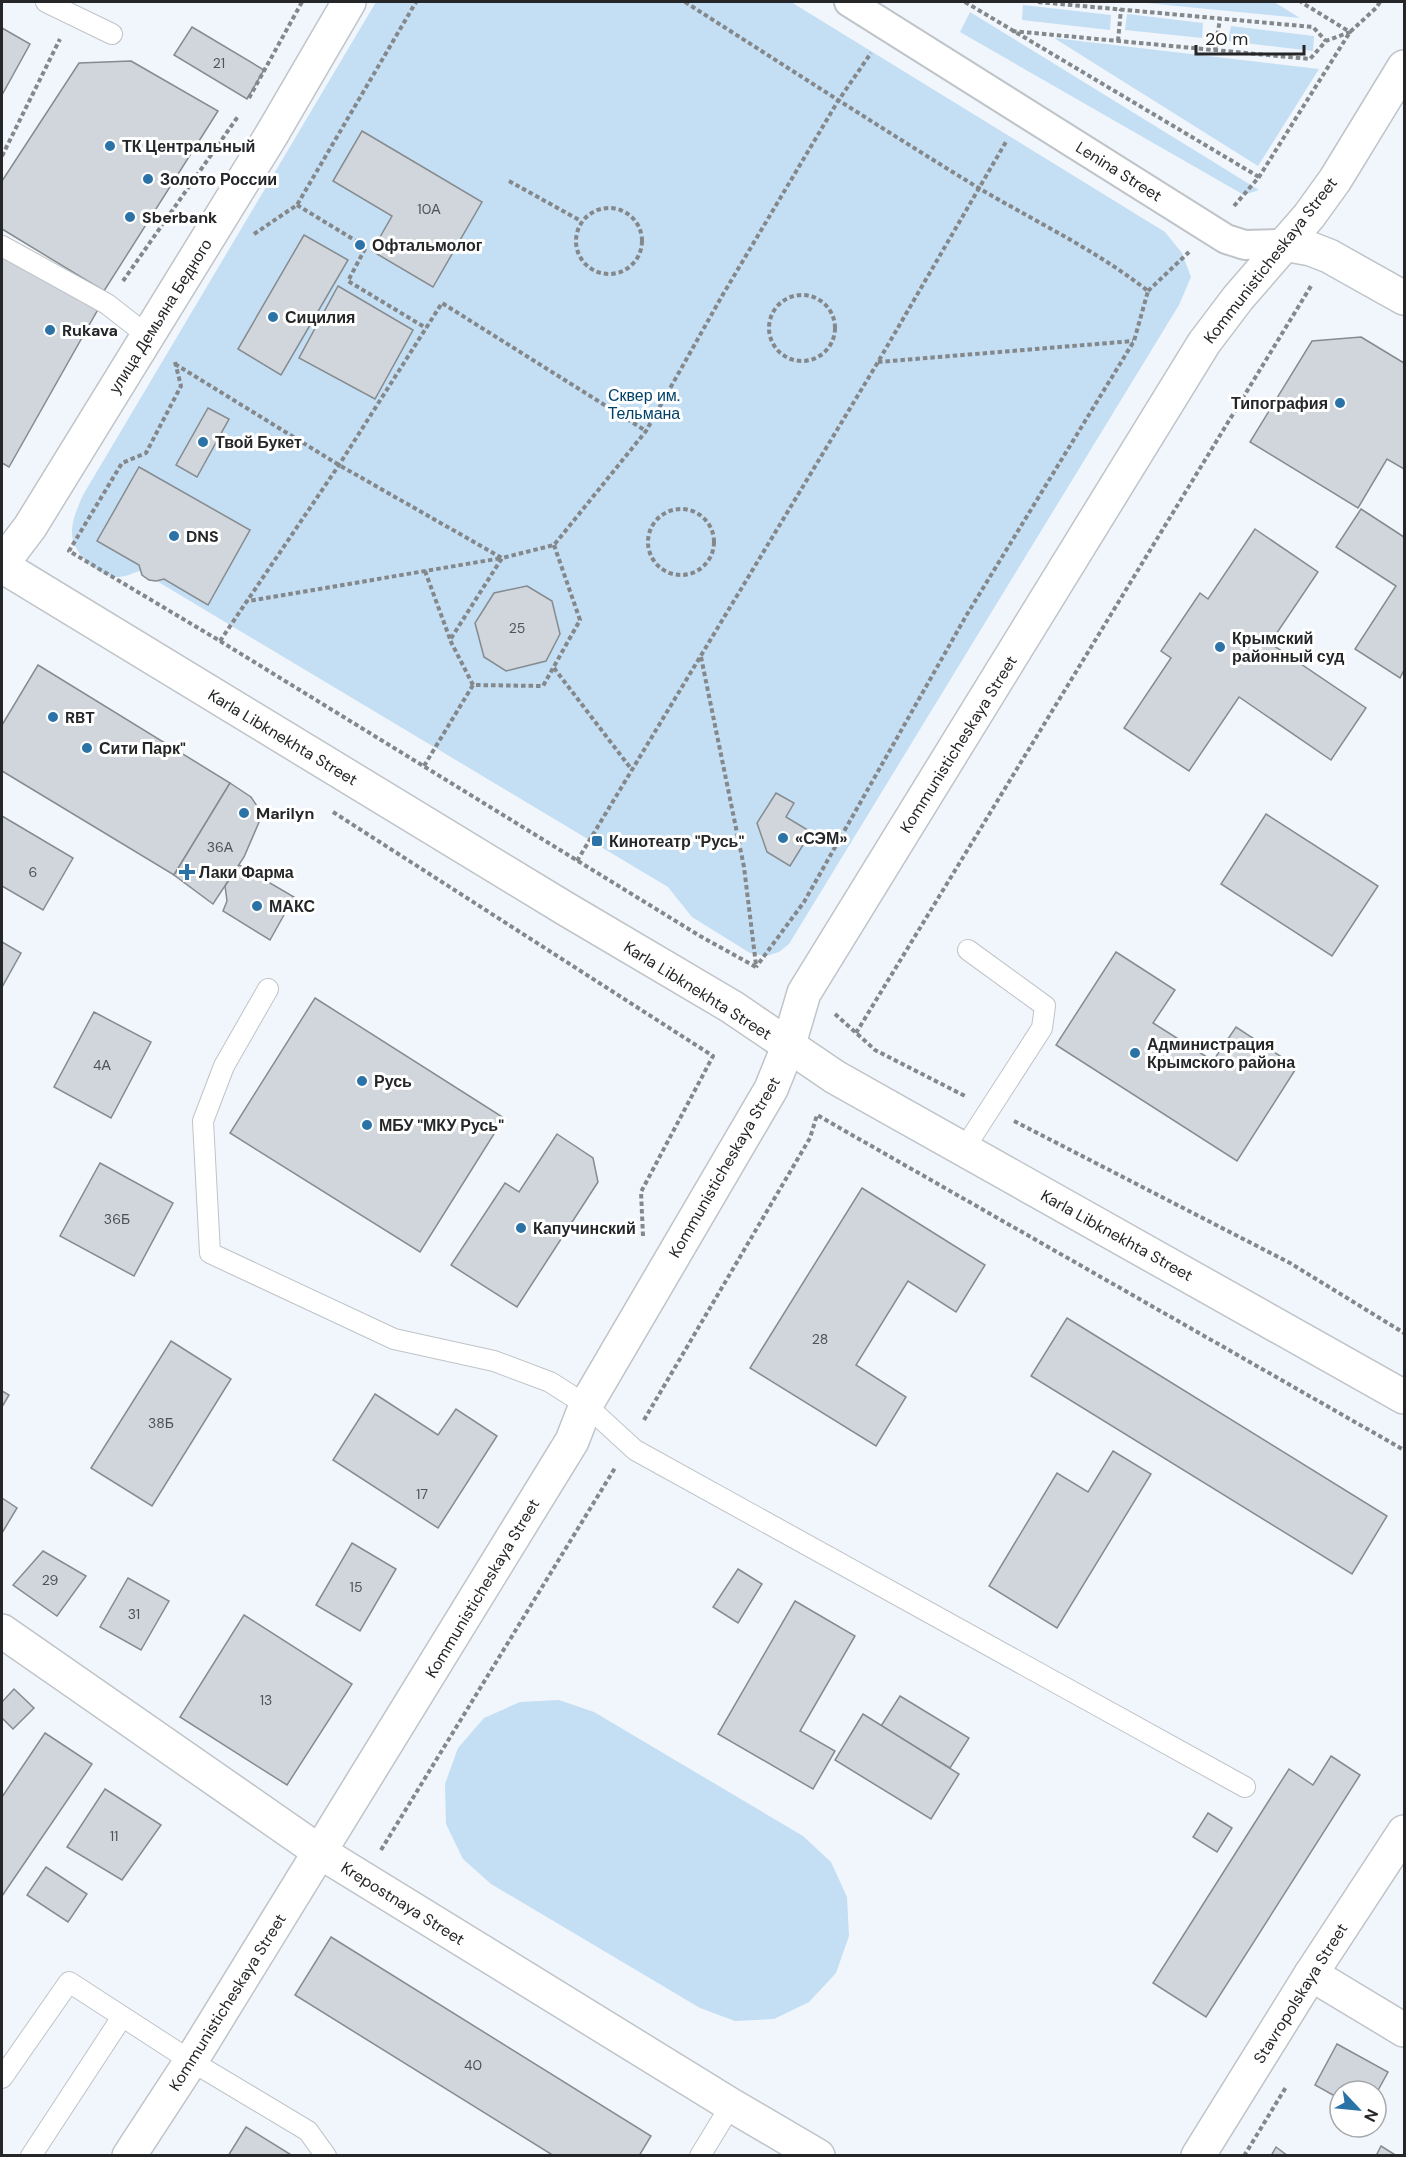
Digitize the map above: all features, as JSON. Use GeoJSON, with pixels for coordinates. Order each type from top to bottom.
{"type":"FeatureCollection","features":[{"type":"Feature","properties":{"kind":"street","name":"улица Демьяна Бедного"},"geometry":{"type":"LineString","coordinates":[[2,565],[30,527],[148,336],[272,134],[349,2]]}},
{"type":"Feature","properties":{"kind":"street","name":"Lenina Street"},"geometry":{"type":"LineString","coordinates":[[849,2],[1226,238],[1245,245],[1284,244],[1311,249],[1329,256],[1404,298]]}},
{"type":"Feature","properties":{"kind":"street","name":"Kommunisticheskaya Street"},"geometry":{"type":"LineString","coordinates":[[129,2156],[191,2061],[572,1441],[586,1405],[771,1089],[788,1047],[804,993],[1204,343],[1238,297],[1309,216],[1335,180],[1404,67]]}},
{"type":"Feature","properties":{"kind":"street","name":"Karla Libknekhta Street"},"geometry":{"type":"LineString","coordinates":[[2,565],[566,909],[732,1007],[835,1077],[1404,1397]]}},
{"type":"Feature","properties":{"kind":"street","name":"Krepostnaya Street"},"geometry":{"type":"LineString","coordinates":[[6,1641],[320,1852],[818,2156]]}},
{"type":"Feature","properties":{"kind":"street","name":"Stavropolskaya Street"},"geometry":{"type":"LineString","coordinates":[[1198,2156],[1311,1974],[1404,1832]]}},
{"type":"Feature","properties":{"kind":"street"},"geometry":{"type":"LineString","coordinates":[[1311,1974],[1404,2030]]}},
{"type":"Feature","properties":{"kind":"lane"},"geometry":{"type":"LineString","coordinates":[[46,2],[112,34]]}},
{"type":"Feature","properties":{"kind":"lane"},"geometry":{"type":"LineString","coordinates":[[2,246],[107,304],[148,336]]}},
{"type":"Feature","properties":{"kind":"lane"},"geometry":{"type":"LineString","coordinates":[[964,1149],[1042,1028],[1045,1006],[968,950]]}},
{"type":"Feature","properties":{"kind":"lane"},"geometry":{"type":"LineString","coordinates":[[268,989],[224,1066],[203,1122],[210,1253],[394,1340],[494,1361],[550,1382],[586,1405],[629,1445],[1245,1787]]}},
{"type":"Feature","properties":{"kind":"lane"},"geometry":{"type":"LineString","coordinates":[[2,2078],[69,1982],[191,2061],[308,2131],[326,2156]]}},
{"type":"Feature","properties":{"kind":"lane"},"geometry":{"type":"LineString","coordinates":[[31,2156],[122,2017]]}},
{"type":"Feature","properties":{"kind":"lane"},"geometry":{"type":"LineString","coordinates":[[700,2156],[731,2104]]}},
{"type":"Feature","properties":{"kind":"path"},"geometry":{"type":"LineString","coordinates":[[245,104],[302,2]]}},
{"type":"Feature","properties":{"kind":"path"},"geometry":{"type":"LineString","coordinates":[[253,235],[297,205],[416,2]]}},
{"type":"Feature","properties":{"kind":"path"},"geometry":{"type":"LineString","coordinates":[[685,2],[838,101],[979,188],[1125,272],[1148,291],[1134,341],[966,616],[804,902],[756,967]]}},
{"type":"Feature","properties":{"kind":"path"},"geometry":{"type":"LineString","coordinates":[[964,2],[1259,177],[1350,32],[1380,2]]}},
{"type":"Feature","properties":{"kind":"path"},"geometry":{"type":"LineString","coordinates":[[1038,2],[1313,27],[1326,41]]}},
{"type":"Feature","properties":{"kind":"path"},"geometry":{"type":"LineString","coordinates":[[1301,2],[1350,32]]}},
{"type":"Feature","properties":{"kind":"path"},"geometry":{"type":"LineString","coordinates":[[1118,41],[1121,9]]}},
{"type":"Feature","properties":{"kind":"path"},"geometry":{"type":"LineString","coordinates":[[2,156],[72,14]]}},
{"type":"Feature","properties":{"kind":"path"},"geometry":{"type":"LineString","coordinates":[[1215,50],[1220,19]]}},
{"type":"Feature","properties":{"kind":"path"},"geometry":{"type":"LineString","coordinates":[[248,601],[502,558],[554,545],[646,431],[728,286],[838,101],[889,27]]}},
{"type":"Feature","properties":{"kind":"path"},"geometry":{"type":"LineString","coordinates":[[1012,30],[1310,59],[1326,41],[1350,32]]}},
{"type":"Feature","properties":{"kind":"path"},"geometry":{"type":"LineString","coordinates":[[577,861],[878,362],[1024,111]]}},
{"type":"Feature","properties":{"kind":"path"},"geometry":{"type":"LineString","coordinates":[[107,304],[240,114]]}},
{"type":"Feature","properties":{"kind":"path"},"geometry":{"type":"LineString","coordinates":[[509,182],[581,221]]}},
{"type":"Feature","properties":{"kind":"path"},"geometry":{"type":"LineString","coordinates":[[297,205],[366,247],[348,281],[426,328]]}},
{"type":"Feature","properties":{"kind":"path"},"geometry":{"type":"LineString","coordinates":[[610,207],[624,210],[635,219],[641,229],[642,244],[637,259],[628,269],[610,275],[592,270],[580,259],[575,239],[581,221],[592,211],[610,207]]}},
{"type":"Feature","properties":{"kind":"path"},"geometry":{"type":"LineString","coordinates":[[856,1033],[1329,256]]}},
{"type":"Feature","properties":{"kind":"path"},"geometry":{"type":"LineString","coordinates":[[804,295],[818,298],[829,307],[834,316],[836,332],[831,347],[821,356],[804,363],[786,358],[773,346],[769,327],[775,309],[786,299],[804,295]]}},
{"type":"Feature","properties":{"kind":"path"},"geometry":{"type":"LineString","coordinates":[[220,641],[339,465],[442,303],[646,431]]}},
{"type":"Feature","properties":{"kind":"path"},"geometry":{"type":"LineString","coordinates":[[878,362],[1134,341]]}},
{"type":"Feature","properties":{"kind":"path"},"geometry":{"type":"LineString","coordinates":[[180,354],[174,364],[181,387],[146,453],[123,463],[69,551],[220,641],[700,936],[756,967]]}},
{"type":"Feature","properties":{"kind":"path"},"geometry":{"type":"LineString","coordinates":[[174,364],[339,465],[502,558]]}},
{"type":"Feature","properties":{"kind":"path"},"geometry":{"type":"LineString","coordinates":[[682,508],[696,511],[707,520],[712,530],[714,545],[709,560],[700,570],[682,576],[663,571],[651,559],[646,540],[653,522],[664,512],[682,508]]}},
{"type":"Feature","properties":{"kind":"path"},"geometry":{"type":"LineString","coordinates":[[473,686],[543,686],[580,620],[554,545]]}},
{"type":"Feature","properties":{"kind":"path"},"geometry":{"type":"LineString","coordinates":[[450,640],[502,558]]}},
{"type":"Feature","properties":{"kind":"path"},"geometry":{"type":"LineString","coordinates":[[425,571],[450,640],[473,686]]}},
{"type":"Feature","properties":{"kind":"path"},"geometry":{"type":"LineString","coordinates":[[700,656],[744,867],[756,967]]}},
{"type":"Feature","properties":{"kind":"path"},"geometry":{"type":"LineString","coordinates":[[553,668],[632,770]]}},
{"type":"Feature","properties":{"kind":"path"},"geometry":{"type":"LineString","coordinates":[[424,766],[473,686]]}},
{"type":"Feature","properties":{"kind":"path"},"geometry":{"type":"LineString","coordinates":[[324,806],[713,1056],[641,1192]]}},
{"type":"Feature","properties":{"kind":"path"},"geometry":{"type":"LineString","coordinates":[[835,1014],[875,1050],[971,1099]]}},
{"type":"Feature","properties":{"kind":"path"},"geometry":{"type":"LineString","coordinates":[[380,1851],[629,1445],[810,1138],[817,1115],[1404,1450]]}},
{"type":"Feature","properties":{"kind":"path"},"geometry":{"type":"LineString","coordinates":[[1013,1121],[1290,1263],[1404,1333]]}},
{"type":"Feature","properties":{"kind":"green space","name":"Сквер им. Тельмана"},"geometry":{"type":"Polygon","coordinates":[[[376,2],[791,2],[1165,232],[1182,253],[1191,277],[1179,305],[789,944],[779,952],[766,956],[750,953],[692,917],[668,887],[140,571],[118,577],[95,569],[82,557],[74,543],[72,535],[75,514],[83,495],[376,2]]]}},
{"type":"Feature","properties":{"kind":"green space"},"geometry":{"type":"Polygon","coordinates":[[[1136,2],[1274,2],[1300,18],[1136,2]]]}},
{"type":"Feature","properties":{"kind":"green space"},"geometry":{"type":"Polygon","coordinates":[[[1023,5],[1111,15],[1110,30],[1022,20],[1023,5]]]}},
{"type":"Feature","properties":{"kind":"green space"},"geometry":{"type":"Polygon","coordinates":[[[970,12],[1259,190],[1244,195],[960,32],[970,12]]]}},
{"type":"Feature","properties":{"kind":"green space"},"geometry":{"type":"Polygon","coordinates":[[[1127,14],[1203,23],[1202,38],[1125,30],[1127,14]]]}},
{"type":"Feature","properties":{"kind":"green space"},"geometry":{"type":"Polygon","coordinates":[[[1231,26],[1314,36],[1313,51],[1228,41],[1231,26]]]}},
{"type":"Feature","properties":{"kind":"green space"},"geometry":{"type":"Polygon","coordinates":[[[1054,38],[1319,69],[1258,166],[1054,38]]]}},
{"type":"Feature","properties":{"kind":"green space"},"geometry":{"type":"Polygon","coordinates":[[[559,1700],[594,1712],[803,1836],[831,1862],[847,1897],[849,1936],[836,1973],[809,2002],[774,2019],[735,2021],[700,2008],[491,1884],[463,1859],[446,1824],[445,1784],[458,1748],[484,1718],[520,1702],[559,1700]]]}},
{"type":"Feature","properties":{"kind":"building"},"geometry":{"type":"Polygon","coordinates":[[[192,27],[264,70],[247,99],[174,55],[192,27]]]}},
{"type":"Feature","properties":{"kind":"building"},"geometry":{"type":"Polygon","coordinates":[[[2,28],[30,44],[2,95],[2,28]]]}},
{"type":"Feature","properties":{"kind":"building","name":"ТК Центральный"},"geometry":{"type":"Polygon","coordinates":[[[131,61],[218,111],[104,291],[2,229],[2,181],[79,63],[131,61]]]}},
{"type":"Feature","properties":{"kind":"building"},"geometry":{"type":"Polygon","coordinates":[[[362,131],[482,202],[433,287],[372,251],[392,216],[333,181],[362,131]]]}},
{"type":"Feature","properties":{"kind":"building"},"geometry":{"type":"Polygon","coordinates":[[[304,235],[348,260],[281,375],[238,349],[304,235]]]}},
{"type":"Feature","properties":{"kind":"building"},"geometry":{"type":"Polygon","coordinates":[[[2,248],[101,304],[9,467],[2,463],[2,248]]]}},
{"type":"Feature","properties":{"kind":"building"},"geometry":{"type":"Polygon","coordinates":[[[338,286],[413,330],[375,399],[299,358],[338,286]]]}},
{"type":"Feature","properties":{"kind":"building","name":"Типография"},"geometry":{"type":"Polygon","coordinates":[[[1361,337],[1404,363],[1404,469],[1387,459],[1358,508],[1250,442],[1312,341],[1361,337]]]}},
{"type":"Feature","properties":{"kind":"building","name":"Твой Букет"},"geometry":{"type":"Polygon","coordinates":[[[208,408],[229,419],[197,477],[176,465],[208,408]]]}},
{"type":"Feature","properties":{"kind":"building","name":"DNS"},"geometry":{"type":"Polygon","coordinates":[[[139,467],[250,530],[208,605],[164,579],[149,580],[142,575],[139,565],[97,541],[139,467]]]}},
{"type":"Feature","properties":{"kind":"building"},"geometry":{"type":"Polygon","coordinates":[[[1361,509],[1404,537],[1404,670],[1400,678],[1355,649],[1396,586],[1336,547],[1361,509]]]}},
{"type":"Feature","properties":{"kind":"building","name":"Крымский районный суд"},"geometry":{"type":"Polygon","coordinates":[[[1255,529],[1318,572],[1270,643],[1366,708],[1331,760],[1239,697],[1189,771],[1124,728],[1171,658],[1161,651],[1200,593],[1208,599],[1255,529]]]}},
{"type":"Feature","properties":{"kind":"building"},"geometry":{"type":"Polygon","coordinates":[[[527,586],[552,601],[560,634],[546,661],[506,671],[484,657],[475,623],[494,593],[527,586]]]}},
{"type":"Feature","properties":{"kind":"building","name":"Сити Парк\""},"geometry":{"type":"Polygon","coordinates":[[[38,665],[230,783],[174,875],[2,771],[2,725],[38,665]]]}},
{"type":"Feature","properties":{"kind":"building"},"geometry":{"type":"Polygon","coordinates":[[[230,783],[251,797],[259,809],[260,820],[244,857],[213,904],[174,875],[230,783]]]}},
{"type":"Feature","properties":{"kind":"building"},"geometry":{"type":"Polygon","coordinates":[[[776,793],[794,803],[786,817],[811,832],[790,866],[767,852],[757,823],[776,793]]]}},
{"type":"Feature","properties":{"kind":"building"},"geometry":{"type":"Polygon","coordinates":[[[1266,814],[1378,886],[1332,956],[1221,884],[1266,814]]]}},
{"type":"Feature","properties":{"kind":"building"},"geometry":{"type":"Polygon","coordinates":[[[2,816],[73,858],[43,910],[2,886],[2,816]]]}},
{"type":"Feature","properties":{"kind":"building","name":"МАКС"},"geometry":{"type":"Polygon","coordinates":[[[239,865],[294,897],[270,940],[223,911],[227,901],[225,886],[239,865]]]}},
{"type":"Feature","properties":{"kind":"building"},"geometry":{"type":"Polygon","coordinates":[[[2,942],[21,953],[2,987],[2,942]]]}},
{"type":"Feature","properties":{"kind":"building","name":"Администрация Крымского района"},"geometry":{"type":"Polygon","coordinates":[[[1116,952],[1175,990],[1153,1023],[1213,1061],[1236,1027],[1297,1067],[1237,1161],[1056,1045],[1116,952]]]}},
{"type":"Feature","properties":{"kind":"building","name":"МБУ \"МКУ Русь\""},"geometry":{"type":"Polygon","coordinates":[[[315,998],[504,1118],[420,1252],[230,1133],[315,998]]]}},
{"type":"Feature","properties":{"kind":"building"},"geometry":{"type":"Polygon","coordinates":[[[94,1012],[151,1042],[111,1118],[54,1087],[94,1012]]]}},
{"type":"Feature","properties":{"kind":"building","name":"Капучинский"},"geometry":{"type":"Polygon","coordinates":[[[557,1134],[593,1158],[598,1182],[517,1307],[451,1265],[505,1183],[519,1192],[557,1134]]]}},
{"type":"Feature","properties":{"kind":"building"},"geometry":{"type":"Polygon","coordinates":[[[100,1163],[173,1203],[134,1276],[60,1236],[100,1163]]]}},
{"type":"Feature","properties":{"kind":"building"},"geometry":{"type":"Polygon","coordinates":[[[862,1188],[985,1265],[956,1312],[908,1281],[856,1365],[906,1397],[876,1446],[750,1368],[862,1188]]]}},
{"type":"Feature","properties":{"kind":"building"},"geometry":{"type":"Polygon","coordinates":[[[1067,1318],[1387,1516],[1352,1574],[1031,1376],[1067,1318]]]}},
{"type":"Feature","properties":{"kind":"building"},"geometry":{"type":"Polygon","coordinates":[[[171,1341],[231,1379],[152,1506],[91,1468],[171,1341]]]}},
{"type":"Feature","properties":{"kind":"building"},"geometry":{"type":"Polygon","coordinates":[[[2,1391],[9,1395],[2,1407],[2,1391]]]}},
{"type":"Feature","properties":{"kind":"building"},"geometry":{"type":"Polygon","coordinates":[[[375,1394],[438,1435],[456,1409],[497,1436],[438,1528],[333,1460],[375,1394]]]}},
{"type":"Feature","properties":{"kind":"building"},"geometry":{"type":"Polygon","coordinates":[[[1113,1451],[1151,1474],[1057,1628],[989,1586],[1057,1473],[1088,1492],[1113,1451]]]}},
{"type":"Feature","properties":{"kind":"building"},"geometry":{"type":"Polygon","coordinates":[[[2,1498],[17,1508],[2,1533],[2,1498]]]}},
{"type":"Feature","properties":{"kind":"building"},"geometry":{"type":"Polygon","coordinates":[[[352,1543],[396,1569],[360,1631],[316,1605],[352,1543]]]}},
{"type":"Feature","properties":{"kind":"building"},"geometry":{"type":"Polygon","coordinates":[[[43,1551],[86,1576],[57,1616],[13,1585],[43,1551]]]}},
{"type":"Feature","properties":{"kind":"building"},"geometry":{"type":"Polygon","coordinates":[[[738,1569],[762,1584],[738,1623],[713,1607],[738,1569]]]}},
{"type":"Feature","properties":{"kind":"building"},"geometry":{"type":"Polygon","coordinates":[[[128,1578],[169,1601],[141,1650],[100,1627],[128,1578]]]}},
{"type":"Feature","properties":{"kind":"building"},"geometry":{"type":"Polygon","coordinates":[[[795,1601],[855,1636],[800,1731],[835,1751],[813,1789],[718,1734],[795,1601]]]}},
{"type":"Feature","properties":{"kind":"building"},"geometry":{"type":"Polygon","coordinates":[[[244,1615],[352,1684],[287,1785],[180,1717],[244,1615]]]}},
{"type":"Feature","properties":{"kind":"building"},"geometry":{"type":"Polygon","coordinates":[[[14,1689],[34,1708],[13,1729],[2,1718],[2,1702],[14,1689]]]}},
{"type":"Feature","properties":{"kind":"building"},"geometry":{"type":"Polygon","coordinates":[[[900,1696],[969,1738],[950,1768],[881,1726],[900,1696]]]}},
{"type":"Feature","properties":{"kind":"building"},"geometry":{"type":"Polygon","coordinates":[[[863,1714],[959,1774],[931,1819],[835,1760],[863,1714]]]}},
{"type":"Feature","properties":{"kind":"building"},"geometry":{"type":"Polygon","coordinates":[[[45,1733],[92,1764],[2,1896],[2,1797],[45,1733]]]}},
{"type":"Feature","properties":{"kind":"building"},"geometry":{"type":"Polygon","coordinates":[[[1331,1756],[1360,1775],[1206,2017],[1153,1983],[1289,1769],[1313,1785],[1331,1756]]]}},
{"type":"Feature","properties":{"kind":"building"},"geometry":{"type":"Polygon","coordinates":[[[105,1789],[161,1825],[122,1880],[67,1847],[105,1789]]]}},
{"type":"Feature","properties":{"kind":"building"},"geometry":{"type":"Polygon","coordinates":[[[1208,1813],[1232,1828],[1217,1852],[1193,1837],[1208,1813]]]}},
{"type":"Feature","properties":{"kind":"building"},"geometry":{"type":"Polygon","coordinates":[[[46,1867],[87,1894],[68,1922],[27,1895],[46,1867]]]}},
{"type":"Feature","properties":{"kind":"building"},"geometry":{"type":"Polygon","coordinates":[[[331,1937],[651,2136],[639,2156],[554,2156],[295,1995],[331,1937]]]}},
{"type":"Feature","properties":{"kind":"building"},"geometry":{"type":"Polygon","coordinates":[[[1337,2044],[1388,2072],[1384,2079],[1328,2079],[1328,2092],[1315,2085],[1337,2044]]]}},
{"type":"Feature","properties":{"kind":"building"},"geometry":{"type":"Polygon","coordinates":[[[246,2127],[293,2156],[228,2156],[246,2127]]]}},
{"type":"Feature","properties":{"kind":"building"},"geometry":{"type":"Polygon","coordinates":[[[1381,2146],[1397,2156],[1376,2156],[1381,2146]]]}},
{"type":"Feature","properties":{"kind":"building"},"geometry":{"type":"Polygon","coordinates":[[[1276,2147],[1288,2156],[1271,2156],[1276,2147]]]}},
{"type":"Feature","properties":{"kind":"place","name":"ТК Центральный"},"geometry":{"type":"Point","coordinates":[110,146]}},
{"type":"Feature","properties":{"kind":"place","name":"Золото России"},"geometry":{"type":"Point","coordinates":[148,179]}},
{"type":"Feature","properties":{"kind":"place","name":"Sberbank"},"geometry":{"type":"Point","coordinates":[130,217]}},
{"type":"Feature","properties":{"kind":"place","name":"Офтальмолог"},"geometry":{"type":"Point","coordinates":[360,245]}},
{"type":"Feature","properties":{"kind":"place","name":"Сицилия"},"geometry":{"type":"Point","coordinates":[273,317]}},
{"type":"Feature","properties":{"kind":"place","name":"Rukava"},"geometry":{"type":"Point","coordinates":[50,330]}},
{"type":"Feature","properties":{"kind":"place","name":"Типография"},"geometry":{"type":"Point","coordinates":[1340,403]}},
{"type":"Feature","properties":{"kind":"place","name":"Твой Букет"},"geometry":{"type":"Point","coordinates":[203,442]}},
{"type":"Feature","properties":{"kind":"place","name":"DNS"},"geometry":{"type":"Point","coordinates":[174,536]}},
{"type":"Feature","properties":{"kind":"place","name":"Крымский районный суд"},"geometry":{"type":"Point","coordinates":[1220,647]}},
{"type":"Feature","properties":{"kind":"place","name":"RBT"},"geometry":{"type":"Point","coordinates":[53,717]}},
{"type":"Feature","properties":{"kind":"place","name":"Сити Парк\""},"geometry":{"type":"Point","coordinates":[87,748]}},
{"type":"Feature","properties":{"kind":"place","name":"Marilyn"},"geometry":{"type":"Point","coordinates":[244,813]}},
{"type":"Feature","properties":{"kind":"place","name":"«СЭМ»"},"geometry":{"type":"Point","coordinates":[783,838]}},
{"type":"Feature","properties":{"kind":"place","name":"Кинотеатр \"Русь\""},"geometry":{"type":"Point","coordinates":[597,841]}},
{"type":"Feature","properties":{"kind":"place","name":"Лаки Фарма"},"geometry":{"type":"Point","coordinates":[187,872]}},
{"type":"Feature","properties":{"kind":"place","name":"МАКС"},"geometry":{"type":"Point","coordinates":[257,906]}},
{"type":"Feature","properties":{"kind":"place","name":"Администрация Крымского района"},"geometry":{"type":"Point","coordinates":[1135,1053]}},
{"type":"Feature","properties":{"kind":"place","name":"Русь"},"geometry":{"type":"Point","coordinates":[362,1081]}},
{"type":"Feature","properties":{"kind":"place","name":"МБУ \"МКУ Русь\""},"geometry":{"type":"Point","coordinates":[367,1125]}},
{"type":"Feature","properties":{"kind":"place","name":"Капучинский"},"geometry":{"type":"Point","coordinates":[521,1228]}}]}
